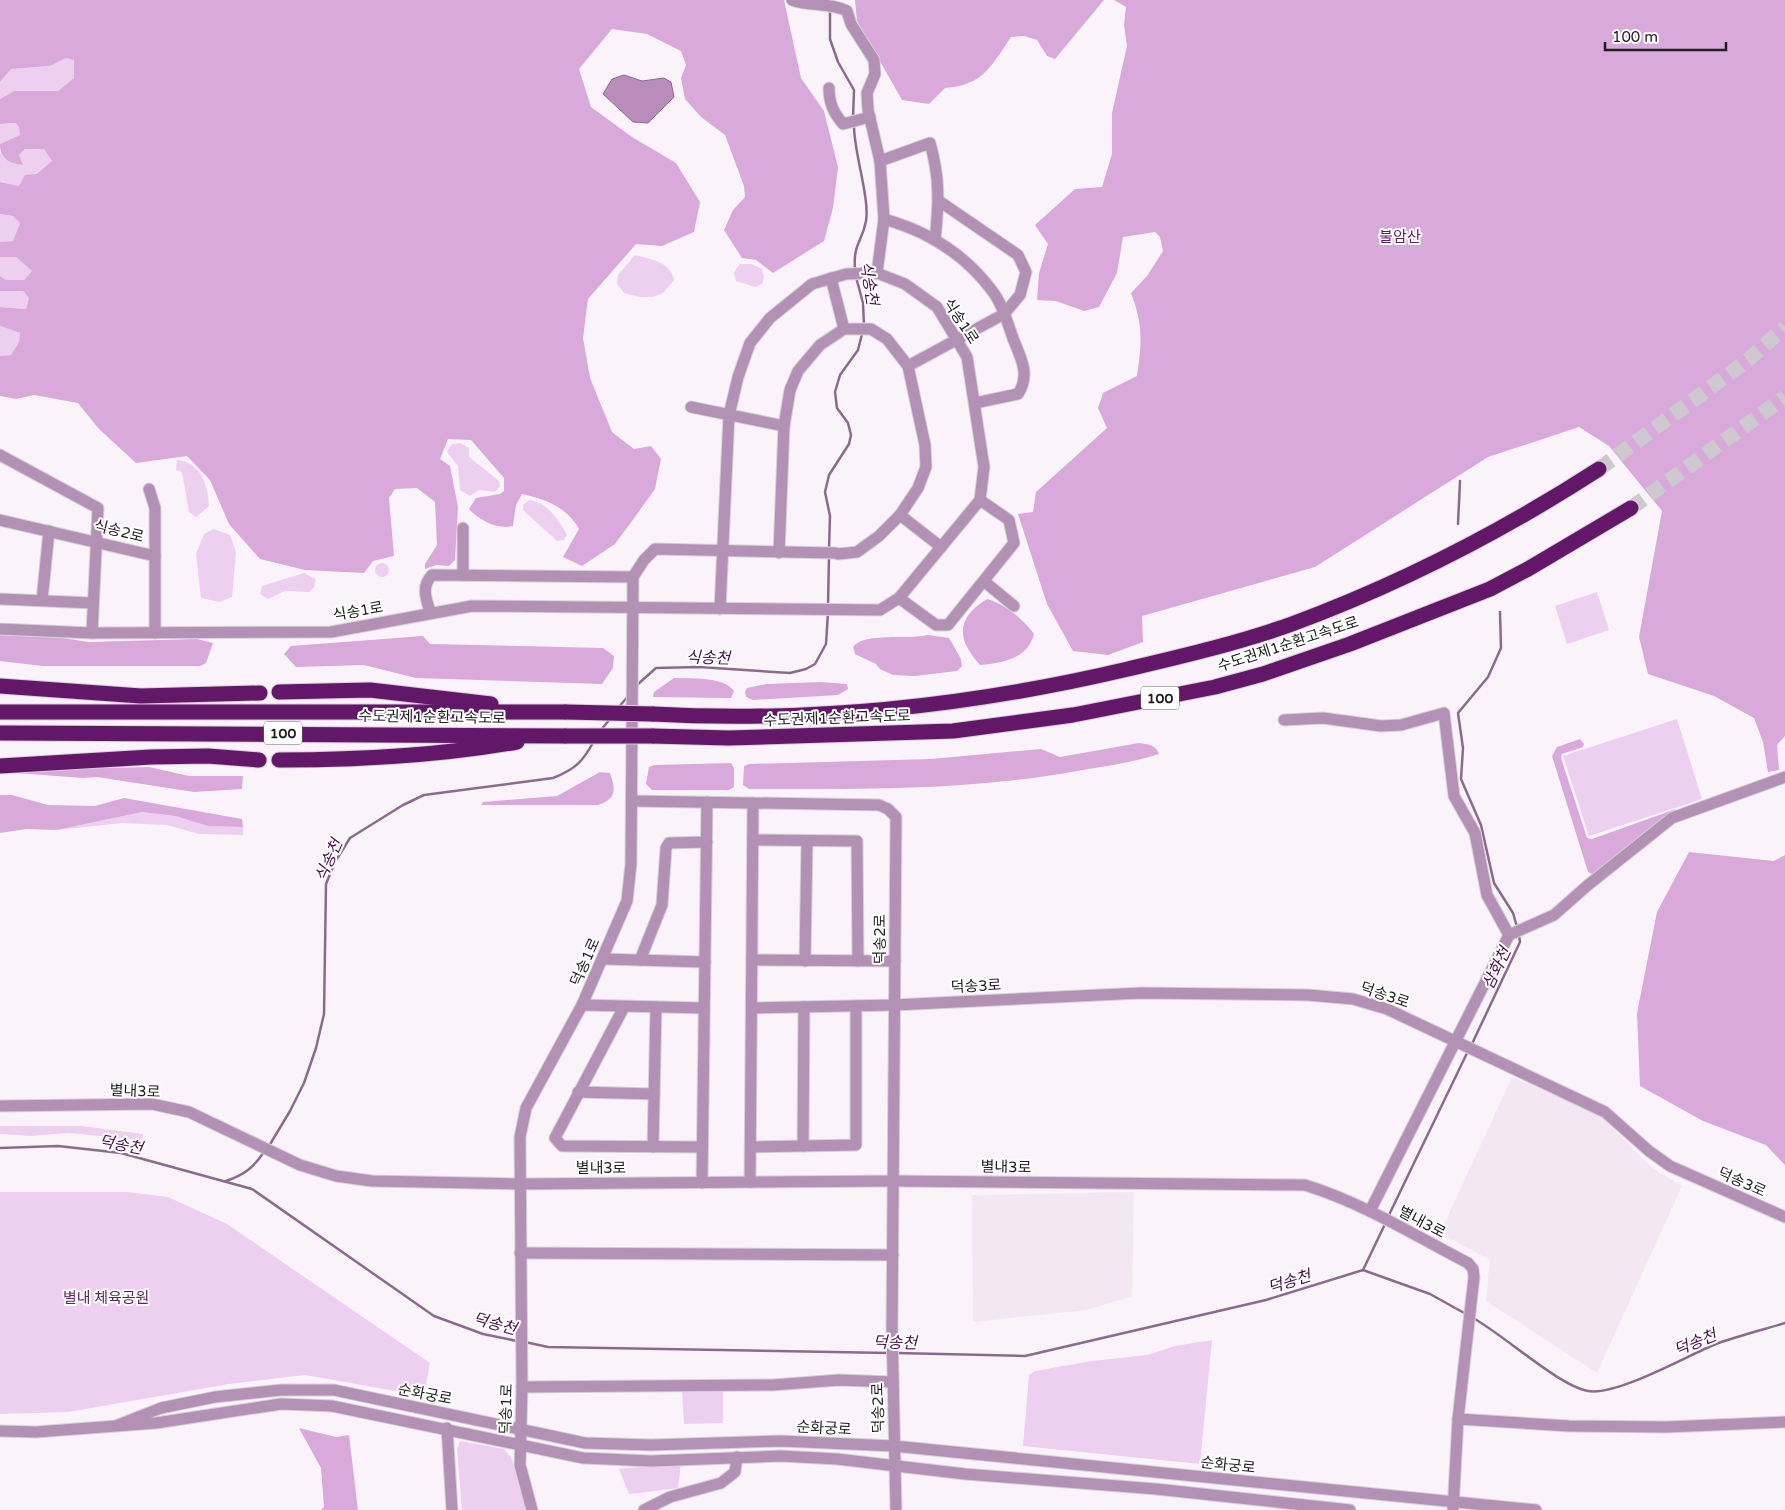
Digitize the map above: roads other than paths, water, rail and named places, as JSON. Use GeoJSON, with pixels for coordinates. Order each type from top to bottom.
{"type":"FeatureCollection","features":[{"type":"Feature","properties":{"kind":"highway","name":"수도권제1순환고속도로"},"geometry":{"type":"LineString","coordinates":[[0,712],[562,712],[697,716],[816,716],[905,708],[1052,686],[1198,652],[1289,625],[1424,568],[1508,525],[1600,469]]}},
{"type":"Feature","properties":{"kind":"highway","name":"수도권제1순환고속도로"},"geometry":{"type":"LineString","coordinates":[[0,732],[729,738],[953,731],[1054,718],[1215,687],[1263,674],[1350,644],[1490,589],[1528,569],[1631,508]]}},
{"type":"Feature","properties":{"kind":"highway"},"geometry":{"type":"LineString","coordinates":[[0,686],[141,696],[260,693]]}},
{"type":"Feature","properties":{"kind":"highway"},"geometry":{"type":"LineString","coordinates":[[279,692],[370,690],[562,712]]}},
{"type":"Feature","properties":{"kind":"highway"},"geometry":{"type":"LineString","coordinates":[[279,760],[333,760],[459,752],[561,736]]}},
{"type":"Feature","properties":{"kind":"highway"},"geometry":{"type":"LineString","coordinates":[[0,766],[151,757],[208,756],[259,760]]}},
{"type":"Feature","properties":{"kind":"street"},"geometry":{"type":"LineString","coordinates":[[792,0],[804,4],[844,6],[851,24],[874,60],[875,74],[867,93],[867,118],[880,161],[884,219],[871,272]]}},
{"type":"Feature","properties":{"kind":"street"},"geometry":{"type":"LineString","coordinates":[[829,88],[829,100],[835,114],[843,124],[867,118]]}},
{"type":"Feature","properties":{"kind":"street"},"geometry":{"type":"LineString","coordinates":[[880,161],[930,143],[938,171],[939,201],[935,240]]}},
{"type":"Feature","properties":{"kind":"street"},"geometry":{"type":"LineString","coordinates":[[908,366],[956,338],[1004,314],[1020,295],[1026,272],[1018,255],[939,201]]}},
{"type":"Feature","properties":{"kind":"street"},"geometry":{"type":"LineString","coordinates":[[884,219],[912,227],[956,254],[975,271],[994,293],[1024,365],[1025,384],[1018,394],[975,403]]}},
{"type":"Feature","properties":{"kind":"street","name":"식송1로"},"geometry":{"type":"LineString","coordinates":[[0,629],[92,633],[331,632],[430,612],[472,606],[720,609],[880,610],[900,598],[980,500],[984,466],[967,357],[937,307],[905,284],[871,272],[849,274],[812,284],[770,318],[750,343],[738,377],[729,415],[720,609]]}},
{"type":"Feature","properties":{"kind":"street"},"geometry":{"type":"LineString","coordinates":[[831,278],[850,329]]}},
{"type":"Feature","properties":{"kind":"street"},"geometry":{"type":"LineString","coordinates":[[430,612],[424,590],[427,581],[432,575],[633,577],[644,560],[655,549],[779,553],[816,554],[857,552],[879,536],[900,515],[918,488],[926,467],[924,445],[908,366],[888,339],[871,329],[850,329],[820,345],[798,371],[790,390],[784,426],[779,553]]}},
{"type":"Feature","properties":{"kind":"street"},"geometry":{"type":"LineString","coordinates":[[691,407],[784,426]]}},
{"type":"Feature","properties":{"kind":"street"},"geometry":{"type":"LineString","coordinates":[[0,455],[98,508],[92,633]]}},
{"type":"Feature","properties":{"kind":"street"},"geometry":{"type":"LineString","coordinates":[[150,489],[155,508],[155,556]]}},
{"type":"Feature","properties":{"kind":"street"},"geometry":{"type":"LineString","coordinates":[[900,598],[936,625],[948,625],[984,582],[1014,543],[1009,520],[980,500]]}},
{"type":"Feature","properties":{"kind":"street"},"geometry":{"type":"LineString","coordinates":[[900,515],[941,547]]}},
{"type":"Feature","properties":{"kind":"street","name":"식송2로"},"geometry":{"type":"LineString","coordinates":[[0,520],[155,556],[155,633]]}},
{"type":"Feature","properties":{"kind":"street"},"geometry":{"type":"LineString","coordinates":[[463,528],[463,574]]}},
{"type":"Feature","properties":{"kind":"street"},"geometry":{"type":"LineString","coordinates":[[42,600],[49,531]]}},
{"type":"Feature","properties":{"kind":"street","name":"덕송1로"},"geometry":{"type":"LineString","coordinates":[[532,1510],[520,1465],[522,1316],[520,1137],[526,1108],[582,1004],[627,901],[631,864],[633,577]]}},
{"type":"Feature","properties":{"kind":"street"},"geometry":{"type":"LineString","coordinates":[[984,582],[1014,606]]}},
{"type":"Feature","properties":{"kind":"street"},"geometry":{"type":"LineString","coordinates":[[0,599],[93,603]]}},
{"type":"Feature","properties":{"kind":"street"},"geometry":{"type":"LineString","coordinates":[[1284,720],[1323,718],[1381,726],[1401,725],[1444,713],[1454,796],[1475,833],[1487,895],[1512,934]]}},
{"type":"Feature","properties":{"kind":"street"},"geometry":{"type":"LineString","coordinates":[[1376,1214],[1461,1044],[1512,934],[1554,915],[1672,818],[1785,777]]}},
{"type":"Feature","properties":{"kind":"street","name":"덕송2로"},"geometry":{"type":"LineString","coordinates":[[632,801],[879,805],[896,817],[892,1255],[892,1382],[896,1510]]}},
{"type":"Feature","properties":{"kind":"street"},"geometry":{"type":"LineString","coordinates":[[702,1182],[707,802]]}},
{"type":"Feature","properties":{"kind":"street"},"geometry":{"type":"LineString","coordinates":[[750,1182],[753,803]]}},
{"type":"Feature","properties":{"kind":"street"},"geometry":{"type":"LineString","coordinates":[[753,840],[857,841],[858,961]]}},
{"type":"Feature","properties":{"kind":"street"},"geometry":{"type":"LineString","coordinates":[[805,961],[807,841]]}},
{"type":"Feature","properties":{"kind":"street"},"geometry":{"type":"LineString","coordinates":[[640,960],[662,905],[666,848],[669,843],[707,842]]}},
{"type":"Feature","properties":{"kind":"street"},"geometry":{"type":"LineString","coordinates":[[603,959],[705,962]]}},
{"type":"Feature","properties":{"kind":"street"},"geometry":{"type":"LineString","coordinates":[[752,960],[895,961]]}},
{"type":"Feature","properties":{"kind":"street","name":"덕송3로"},"geometry":{"type":"LineString","coordinates":[[752,1008],[894,1005],[1141,993],[1308,995],[1353,999],[1387,1009],[1605,1112],[1649,1151],[1670,1166],[1785,1217]]}},
{"type":"Feature","properties":{"kind":"street"},"geometry":{"type":"LineString","coordinates":[[582,1004],[624,1007],[703,1008]]}},
{"type":"Feature","properties":{"kind":"street"},"geometry":{"type":"LineString","coordinates":[[751,1147],[856,1145],[856,1006]]}},
{"type":"Feature","properties":{"kind":"street"},"geometry":{"type":"LineString","coordinates":[[624,1007],[555,1138],[562,1146],[702,1147]]}},
{"type":"Feature","properties":{"kind":"street"},"geometry":{"type":"LineString","coordinates":[[653,1147],[656,1007]]}},
{"type":"Feature","properties":{"kind":"street"},"geometry":{"type":"LineString","coordinates":[[803,1146],[804,1007]]}},
{"type":"Feature","properties":{"kind":"street"},"geometry":{"type":"LineString","coordinates":[[578,1092],[654,1094]]}},
{"type":"Feature","properties":{"kind":"street","name":"별내3로"},"geometry":{"type":"LineString","coordinates":[[0,1106],[152,1104],[189,1112],[300,1165],[336,1176],[372,1181],[520,1184],[893,1181],[1305,1185],[1335,1194],[1376,1214],[1468,1263],[1473,1269],[1473,1296],[1458,1419],[1452,1507]]}},
{"type":"Feature","properties":{"kind":"street"},"geometry":{"type":"LineString","coordinates":[[520,1254],[892,1255]]}},
{"type":"Feature","properties":{"kind":"street"},"geometry":{"type":"LineString","coordinates":[[522,1387],[772,1384],[839,1380],[892,1382]]}},
{"type":"Feature","properties":{"kind":"street","name":"순화궁로"},"geometry":{"type":"LineString","coordinates":[[118,1425],[161,1408],[215,1397],[281,1390],[334,1390],[585,1443],[651,1445],[781,1441],[894,1446],[1452,1507],[1536,1510]]}},
{"type":"Feature","properties":{"kind":"street","name":"순화궁로"},"geometry":{"type":"LineString","coordinates":[[0,1431],[36,1432],[156,1423],[281,1404],[332,1406],[447,1428],[583,1458],[651,1460],[790,1456],[837,1459],[894,1467],[1156,1489],[1350,1510]]}},
{"type":"Feature","properties":{"kind":"street"},"geometry":{"type":"LineString","coordinates":[[1458,1419],[1569,1426],[1666,1428],[1785,1422]]}},
{"type":"Feature","properties":{"kind":"street","name":"순화궁로"},"geometry":{"type":"LineString","coordinates":[[447,1428],[452,1510]]}},
{"type":"Feature","properties":{"kind":"street"},"geometry":{"type":"LineString","coordinates":[[644,1510],[670,1497],[721,1483],[735,1472],[737,1457]]}},
{"type":"Feature","properties":{"kind":"waterway","name":"식송천"},"geometry":{"type":"LineString","coordinates":[[830,9],[830,39],[838,62],[854,90],[853,118]]}},
{"type":"Feature","properties":{"kind":"waterway","name":"식송천"},"geometry":{"type":"LineString","coordinates":[[854,126],[867,212],[866,221],[855,254],[855,269]]}},
{"type":"Feature","properties":{"kind":"waterway","name":"식송천"},"geometry":{"type":"LineString","coordinates":[[856,277],[863,303],[864,326]]}},
{"type":"Feature","properties":{"kind":"waterway","name":"식송천"},"geometry":{"type":"LineString","coordinates":[[829,549],[830,516],[825,492],[829,475],[849,444],[851,435],[848,423],[837,408],[835,392],[840,375],[858,350],[862,334]]}},
{"type":"Feature","properties":{"kind":"waterway","name":"삼화천"},"geometry":{"type":"LineString","coordinates":[[1458,524],[1460,481]]}},
{"type":"Feature","properties":{"kind":"waterway","name":"식송천"},"geometry":{"type":"LineString","coordinates":[[828,606],[829,557]]}},
{"type":"Feature","properties":{"kind":"waterway","name":"식송천"},"geometry":{"type":"LineString","coordinates":[[637,685],[656,668],[699,667],[790,673],[806,669],[815,664],[826,644],[828,612]]}},
{"type":"Feature","properties":{"kind":"waterway","name":"삼화천"},"geometry":{"type":"LineString","coordinates":[[1500,612],[1501,648],[1488,677],[1458,713],[1463,748],[1461,779],[1481,825],[1494,883],[1513,913],[1517,927]]}},
{"type":"Feature","properties":{"kind":"waterway","name":"식송천"},"geometry":{"type":"LineString","coordinates":[[618,708],[629,695]]}},
{"type":"Feature","properties":{"kind":"waterway","name":"식송천"},"geometry":{"type":"LineString","coordinates":[[601,730],[610,719]]}},
{"type":"Feature","properties":{"kind":"waterway","name":"식송천"},"geometry":{"type":"LineString","coordinates":[[269,1146],[304,1083],[316,1048],[324,1014],[326,884],[335,862],[350,838],[403,805],[424,795],[553,778],[578,764],[594,741]]}},
{"type":"Feature","properties":{"kind":"waterway","name":"삼화천"},"geometry":{"type":"LineString","coordinates":[[1471,1046],[1520,942],[1519,935]]}},
{"type":"Feature","properties":{"kind":"waterway","name":"삼화천"},"geometry":{"type":"LineString","coordinates":[[1388,1217],[1468,1051]]}},
{"type":"Feature","properties":{"kind":"waterway","name":"덕송천"},"geometry":{"type":"LineString","coordinates":[[0,1148],[58,1146],[121,1153],[252,1189],[434,1316],[483,1334],[517,1341]]}},
{"type":"Feature","properties":{"kind":"waterway","name":"식송천"},"geometry":{"type":"LineString","coordinates":[[226,1181],[248,1170],[264,1152]]}},
{"type":"Feature","properties":{"kind":"waterway","name":"삼화천"},"geometry":{"type":"LineString","coordinates":[[1363,1270],[1386,1222]]}},
{"type":"Feature","properties":{"kind":"waterway","name":"덕송천"},"geometry":{"type":"LineString","coordinates":[[897,1353],[1025,1356],[1266,1300],[1363,1270],[1430,1294],[1466,1314]]}},
{"type":"Feature","properties":{"kind":"waterway","name":"덕송천"},"geometry":{"type":"LineString","coordinates":[[1473,1318],[1562,1380],[1588,1391],[1601,1391],[1616,1387],[1652,1374],[1716,1344],[1785,1323]]}},
{"type":"Feature","properties":{"kind":"waterway","name":"덕송천"},"geometry":{"type":"LineString","coordinates":[[525,1342],[548,1347],[889,1353]]}},
{"type":"Feature","properties":{"kind":"tunnel"},"geometry":{"type":"LineString","coordinates":[[1599,469],[1748,360],[1785,327]]}},
{"type":"Feature","properties":{"kind":"tunnel"},"geometry":{"type":"LineString","coordinates":[[1631,508],[1785,397]]}},
{"type":"Feature","properties":{"kind":"park label","name":"불암산"},"geometry":{"type":"Point","coordinates":[1400,237]}},
{"type":"Feature","properties":{"kind":"park label","name":"별내 체육공원"},"geometry":{"type":"Point","coordinates":[106,1298]}}]}
